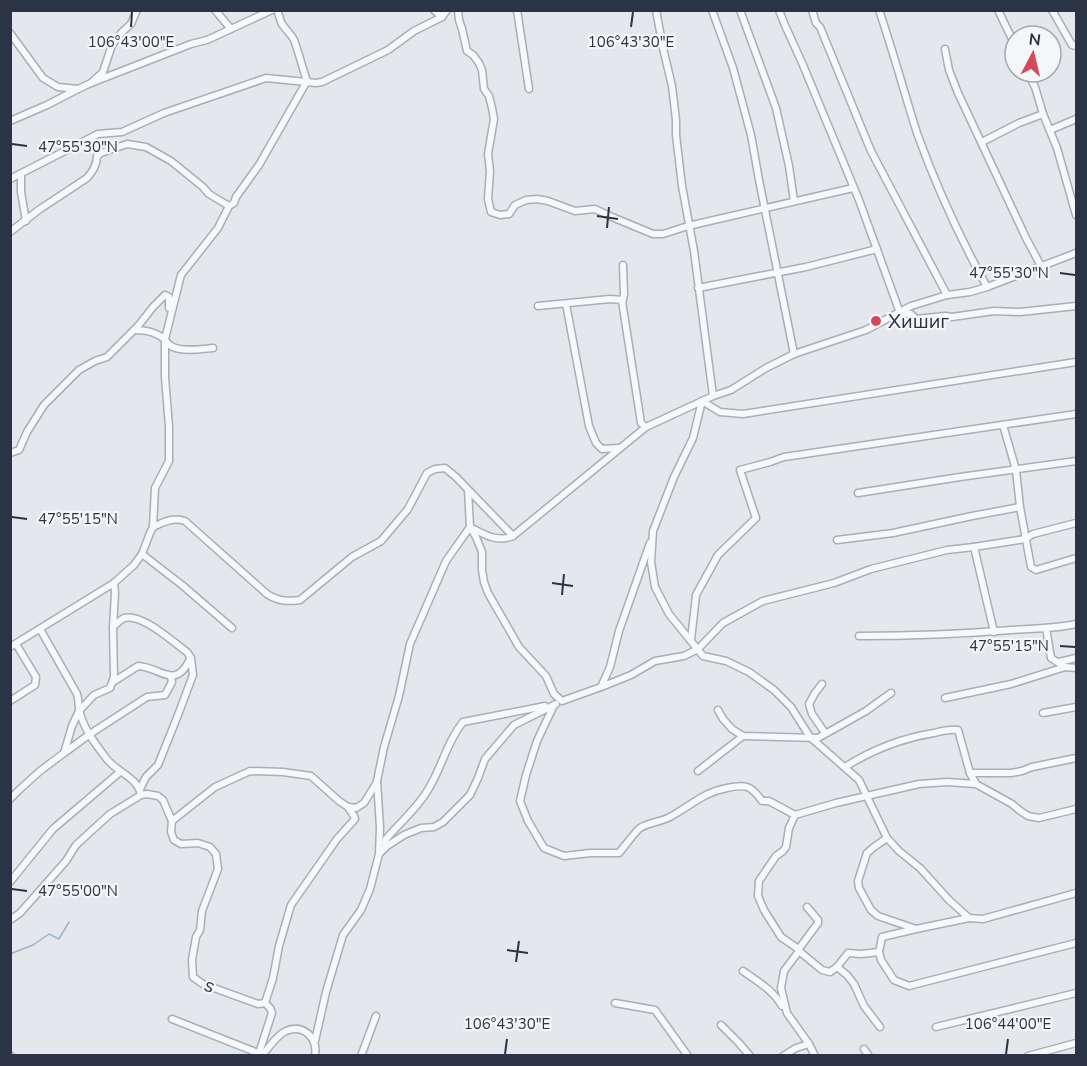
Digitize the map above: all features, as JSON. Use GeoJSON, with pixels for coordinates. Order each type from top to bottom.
{"type":"FeatureCollection","features":[{"type":"Feature","properties":{"kind":"street"},"geometry":{"type":"LineString","coordinates":[[90,83],[103,72],[112,45],[131,24],[137,10]]}},
{"type":"Feature","properties":{"kind":"street"},"geometry":{"type":"LineString","coordinates":[[215,10],[231,28]]}},
{"type":"Feature","properties":{"kind":"street"},"geometry":{"type":"LineString","coordinates":[[10,121],[90,83],[207,40],[272,10]]}},
{"type":"Feature","properties":{"kind":"street"},"geometry":{"type":"LineString","coordinates":[[277,10],[283,26],[293,38],[299,51],[301,66],[307,81]]}},
{"type":"Feature","properties":{"kind":"street"},"geometry":{"type":"LineString","coordinates":[[434,10],[442,16]]}},
{"type":"Feature","properties":{"kind":"street"},"geometry":{"type":"LineString","coordinates":[[10,179],[98,134],[122,132],[164,113],[266,78],[322,82],[388,50],[414,31],[442,16],[447,10]]}},
{"type":"Feature","properties":{"kind":"street"},"geometry":{"type":"LineString","coordinates":[[458,10],[467,51],[473,55],[482,70],[484,89],[489,96],[494,119],[488,154],[490,212],[500,215],[509,214],[515,205],[526,200],[537,199],[575,211],[596,208],[612,218],[653,234],[663,234],[688,226],[854,188]]}},
{"type":"Feature","properties":{"kind":"street"},"geometry":{"type":"LineString","coordinates":[[517,10],[530,89]]}},
{"type":"Feature","properties":{"kind":"street"},"geometry":{"type":"LineString","coordinates":[[656,10],[672,87],[681,186],[694,250],[713,396]]}},
{"type":"Feature","properties":{"kind":"street"},"geometry":{"type":"LineString","coordinates":[[712,10],[733,68],[751,135],[794,354]]}},
{"type":"Feature","properties":{"kind":"street"},"geometry":{"type":"LineString","coordinates":[[740,10],[778,115],[794,201]]}},
{"type":"Feature","properties":{"kind":"street"},"geometry":{"type":"LineString","coordinates":[[779,10],[854,188],[900,313]]}},
{"type":"Feature","properties":{"kind":"street"},"geometry":{"type":"LineString","coordinates":[[812,10],[871,152],[947,295]]}},
{"type":"Feature","properties":{"kind":"street"},"geometry":{"type":"LineString","coordinates":[[879,10],[930,168],[967,250],[987,287]]}},
{"type":"Feature","properties":{"kind":"street"},"geometry":{"type":"LineString","coordinates":[[998,10],[1005,24]]}},
{"type":"Feature","properties":{"kind":"street"},"geometry":{"type":"LineString","coordinates":[[1052,10],[1072,45],[1077,46]]}},
{"type":"Feature","properties":{"kind":"street"},"geometry":{"type":"LineString","coordinates":[[10,33],[43,78],[58,87],[78,89]]}},
{"type":"Feature","properties":{"kind":"street"},"geometry":{"type":"LineString","coordinates":[[945,49],[949,70],[958,93],[1041,266]]}},
{"type":"Feature","properties":{"kind":"street"},"geometry":{"type":"LineString","coordinates":[[10,701],[35,684],[36,677],[13,646],[114,583],[134,565],[142,554],[153,527],[155,488],[169,461],[165,339],[181,274],[218,228],[229,206],[234,203],[281,129],[307,81]]}},
{"type":"Feature","properties":{"kind":"street"},"geometry":{"type":"LineString","coordinates":[[1033,84],[1077,215]]}},
{"type":"Feature","properties":{"kind":"street"},"geometry":{"type":"LineString","coordinates":[[982,142],[1019,123],[1043,114]]}},
{"type":"Feature","properties":{"kind":"street"},"geometry":{"type":"LineString","coordinates":[[1050,130],[1077,118]]}},
{"type":"Feature","properties":{"kind":"street"},"geometry":{"type":"LineString","coordinates":[[10,232],[87,178],[97,164],[97,156],[127,144],[146,147],[154,153],[163,155],[198,182],[209,194],[229,206]]}},
{"type":"Feature","properties":{"kind":"street"},"geometry":{"type":"LineString","coordinates":[[21,174],[21,192],[26,221]]}},
{"type":"Feature","properties":{"kind":"street"},"geometry":{"type":"LineString","coordinates":[[698,288],[806,267],[877,249]]}},
{"type":"Feature","properties":{"kind":"street"},"geometry":{"type":"LineString","coordinates":[[470,527],[497,539],[507,539],[646,428],[713,396],[731,390],[794,354],[866,330],[911,306],[947,295],[987,287],[1077,254]]}},
{"type":"Feature","properties":{"kind":"street"},"geometry":{"type":"LineString","coordinates":[[623,265],[623,300],[636,401],[640,423],[646,428]]}},
{"type":"Feature","properties":{"kind":"street"},"geometry":{"type":"LineString","coordinates":[[10,453],[19,450],[44,405],[79,370],[107,357],[165,295],[169,297],[170,317]]}},
{"type":"Feature","properties":{"kind":"street"},"geometry":{"type":"LineString","coordinates":[[538,306],[610,299],[623,300]]}},
{"type":"Feature","properties":{"kind":"street"},"geometry":{"type":"LineString","coordinates":[[566,304],[590,426],[596,443],[602,449],[622,447]]}},
{"type":"Feature","properties":{"kind":"street"},"geometry":{"type":"LineString","coordinates":[[900,313],[911,314],[916,319],[921,319],[958,317],[994,311],[1020,312],[1077,306]]}},
{"type":"Feature","properties":{"kind":"street"},"geometry":{"type":"LineString","coordinates":[[134,330],[154,332],[175,348],[213,348]]}},
{"type":"Feature","properties":{"kind":"street"},"geometry":{"type":"LineString","coordinates":[[702,401],[720,412],[744,414],[1077,362]]}},
{"type":"Feature","properties":{"kind":"street"},"geometry":{"type":"LineString","coordinates":[[601,687],[610,667],[619,631],[653,531],[674,477],[693,438],[702,401]]}},
{"type":"Feature","properties":{"kind":"street"},"geometry":{"type":"LineString","coordinates":[[691,640],[696,595],[718,555],[756,518],[740,470],[784,457],[1077,414]]}},
{"type":"Feature","properties":{"kind":"street"},"geometry":{"type":"LineString","coordinates":[[1003,425],[1016,470],[1031,567],[1036,570],[1077,558]]}},
{"type":"Feature","properties":{"kind":"street"},"geometry":{"type":"LineString","coordinates":[[858,493],[1077,462]]}},
{"type":"Feature","properties":{"kind":"street"},"geometry":{"type":"LineString","coordinates":[[153,527],[168,520],[185,521],[267,594],[282,601],[292,602],[300,600],[352,557],[381,541],[408,509],[427,473],[435,469],[445,468],[456,477],[513,536]]}},
{"type":"Feature","properties":{"kind":"street"},"geometry":{"type":"LineString","coordinates":[[468,490],[470,527],[482,552],[482,570],[488,593],[519,648],[546,676],[554,694],[562,701]]}},
{"type":"Feature","properties":{"kind":"street"},"geometry":{"type":"LineString","coordinates":[[837,540],[893,533],[1020,507]]}},
{"type":"Feature","properties":{"kind":"street"},"geometry":{"type":"LineString","coordinates":[[379,854],[404,835],[420,828],[434,827],[443,822],[470,795],[485,759],[514,725],[562,701],[631,675],[655,661],[684,656],[698,649],[723,623],[763,600],[834,583],[871,569],[947,550],[1025,539],[1033,534],[1077,523]]}},
{"type":"Feature","properties":{"kind":"street"},"geometry":{"type":"LineString","coordinates":[[315,1056],[315,1041],[326,992],[343,935],[361,910],[370,889],[379,854],[378,781],[384,747],[399,696],[410,644],[446,561],[470,527]]}},
{"type":"Feature","properties":{"kind":"street"},"geometry":{"type":"LineString","coordinates":[[653,531],[651,562],[656,588],[669,614],[703,656],[726,661],[749,672],[791,706],[810,737],[859,780],[887,838],[969,918]]}},
{"type":"Feature","properties":{"kind":"street"},"geometry":{"type":"LineString","coordinates":[[974,547],[993,632]]}},
{"type":"Feature","properties":{"kind":"street"},"geometry":{"type":"LineString","coordinates":[[142,554],[232,628]]}},
{"type":"Feature","properties":{"kind":"street"},"geometry":{"type":"LineString","coordinates":[[63,753],[79,711],[94,695],[110,688],[113,682],[114,583]]}},
{"type":"Feature","properties":{"kind":"street"},"geometry":{"type":"LineString","coordinates":[[10,920],[20,913],[66,861],[76,845],[110,814],[141,792],[146,777],[158,765],[193,675],[187,652],[147,623],[136,617],[123,618],[113,628]]}},
{"type":"Feature","properties":{"kind":"street"},"geometry":{"type":"LineString","coordinates":[[859,636],[993,632],[1077,624]]}},
{"type":"Feature","properties":{"kind":"street"},"geometry":{"type":"LineString","coordinates":[[40,628],[77,694],[80,702],[79,711],[90,734],[107,760],[132,779],[141,792],[158,796],[163,800],[172,821],[215,787],[250,771],[312,776],[348,807],[354,816],[355,819],[337,839],[291,905],[265,1003],[272,1013],[259,1055]]}},
{"type":"Feature","properties":{"kind":"street"},"geometry":{"type":"LineString","coordinates":[[1046,628],[1051,658],[1065,667]]}},
{"type":"Feature","properties":{"kind":"street"},"geometry":{"type":"LineString","coordinates":[[113,682],[138,666],[153,669],[171,677],[180,673],[190,658]]}},
{"type":"Feature","properties":{"kind":"street"},"geometry":{"type":"LineString","coordinates":[[1059,662],[1077,658]]}},
{"type":"Feature","properties":{"kind":"street"},"geometry":{"type":"LineString","coordinates":[[945,698],[1011,684],[1065,667],[1077,668]]}},
{"type":"Feature","properties":{"kind":"street"},"geometry":{"type":"LineString","coordinates":[[10,799],[40,771],[90,734],[147,698],[165,695],[172,682],[171,677]]}},
{"type":"Feature","properties":{"kind":"street"},"geometry":{"type":"LineString","coordinates":[[822,684],[809,704],[812,714],[825,733]]}},
{"type":"Feature","properties":{"kind":"street"},"geometry":{"type":"LineString","coordinates":[[718,710],[732,729],[743,736],[818,738],[867,711],[891,693]]}},
{"type":"Feature","properties":{"kind":"street"},"geometry":{"type":"LineString","coordinates":[[554,705],[537,741],[520,801],[528,821],[544,848],[564,856],[619,853],[639,829],[670,817],[705,794],[740,785],[751,789],[762,801],[769,801],[795,815],[919,784],[946,782],[976,784],[1012,804],[1028,816],[1039,818],[1077,809]]}},
{"type":"Feature","properties":{"kind":"street"},"geometry":{"type":"LineString","coordinates":[[387,846],[386,839],[426,793],[456,731],[463,722],[554,705]]}},
{"type":"Feature","properties":{"kind":"street"},"geometry":{"type":"LineString","coordinates":[[1043,713],[1077,707]]}},
{"type":"Feature","properties":{"kind":"street"},"geometry":{"type":"LineString","coordinates":[[845,767],[886,745],[923,734],[958,730],[970,773],[976,784]]}},
{"type":"Feature","properties":{"kind":"street"},"geometry":{"type":"LineString","coordinates":[[698,771],[743,736]]}},
{"type":"Feature","properties":{"kind":"street"},"geometry":{"type":"LineString","coordinates":[[970,773],[1011,773],[1077,758]]}},
{"type":"Feature","properties":{"kind":"street"},"geometry":{"type":"LineString","coordinates":[[10,882],[53,829],[120,772]]}},
{"type":"Feature","properties":{"kind":"street"},"geometry":{"type":"LineString","coordinates":[[348,807],[356,808],[364,803],[378,781]]}},
{"type":"Feature","properties":{"kind":"street"},"geometry":{"type":"LineString","coordinates":[[795,815],[789,828],[786,847],[776,856],[759,881],[758,896],[764,910],[781,937],[822,970],[830,972],[848,953],[879,952]]}},
{"type":"Feature","properties":{"kind":"street","name":"s"},"geometry":{"type":"LineString","coordinates":[[172,821],[171,832],[174,840],[181,844],[198,843],[210,847],[216,854],[218,870],[202,911],[200,930],[196,937],[192,960],[193,977],[203,984],[258,1004],[265,1003]]}},
{"type":"Feature","properties":{"kind":"street"},"geometry":{"type":"LineString","coordinates":[[887,838],[867,853],[858,881],[859,888],[871,910],[878,916],[916,929]]}},
{"type":"Feature","properties":{"kind":"street"},"geometry":{"type":"LineString","coordinates":[[1077,894],[983,920],[969,918],[882,937],[879,952],[881,960],[894,980],[909,986],[1077,943]]}},
{"type":"Feature","properties":{"kind":"street"},"geometry":{"type":"LineString","coordinates":[[787,1013],[781,988],[784,971],[818,923],[807,907]]}},
{"type":"Feature","properties":{"kind":"street"},"geometry":{"type":"LineString","coordinates":[[837,967],[854,984],[864,1006],[880,1027]]}},
{"type":"Feature","properties":{"kind":"street"},"geometry":{"type":"LineString","coordinates":[[743,970],[778,999],[815,1056]]}},
{"type":"Feature","properties":{"kind":"street"},"geometry":{"type":"LineString","coordinates":[[936,1027],[1077,993]]}},
{"type":"Feature","properties":{"kind":"street"},"geometry":{"type":"LineString","coordinates":[[615,1003],[655,1010],[688,1056]]}},
{"type":"Feature","properties":{"kind":"street"},"geometry":{"type":"LineString","coordinates":[[361,1056],[376,1016]]}},
{"type":"Feature","properties":{"kind":"street"},"geometry":{"type":"LineString","coordinates":[[171,1019],[259,1055]]}},
{"type":"Feature","properties":{"kind":"street"},"geometry":{"type":"LineString","coordinates":[[721,1025],[750,1056]]}},
{"type":"Feature","properties":{"kind":"street"},"geometry":{"type":"LineString","coordinates":[[259,1055],[283,1032],[296,1028],[308,1033],[315,1041]]}},
{"type":"Feature","properties":{"kind":"street"},"geometry":{"type":"LineString","coordinates":[[1028,1056],[1077,1043]]}},
{"type":"Feature","properties":{"kind":"street"},"geometry":{"type":"LineString","coordinates":[[783,1056],[796,1048],[809,1044]]}},
{"type":"Feature","properties":{"kind":"street"},"geometry":{"type":"LineString","coordinates":[[864,1049],[869,1056]]}},
{"type":"Feature","properties":{"kind":"waterway"},"geometry":{"type":"LineString","coordinates":[[10,954],[33,945],[49,934],[59,939],[69,922]]}},
{"type":"Feature","properties":{"kind":"place","name":"Хишиг"},"geometry":{"type":"Point","coordinates":[876,321]}}]}
